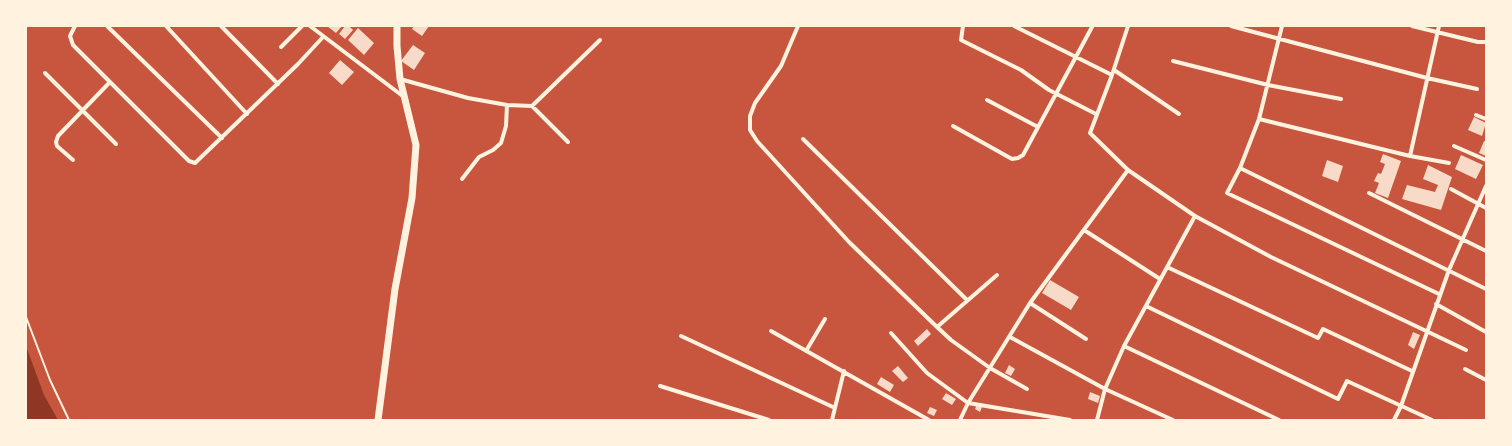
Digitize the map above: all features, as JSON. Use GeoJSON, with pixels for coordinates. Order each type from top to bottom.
{"type":"FeatureCollection","features":[{"type":"Feature","properties":{"kind":"street"},"geometry":{"type":"LineString","coordinates":[[75,26],[70,36],[73,45],[109,83],[189,161],[195,163],[278,84],[323,37]]}},
{"type":"Feature","properties":{"kind":"street"},"geometry":{"type":"LineString","coordinates":[[107,26],[222,138]]}},
{"type":"Feature","properties":{"kind":"street"},"geometry":{"type":"LineString","coordinates":[[166,26],[247,114]]}},
{"type":"Feature","properties":{"kind":"street"},"geometry":{"type":"LineString","coordinates":[[221,26],[278,84]]}},
{"type":"Feature","properties":{"kind":"street"},"geometry":{"type":"LineString","coordinates":[[281,47],[302,26]]}},
{"type":"Feature","properties":{"kind":"street"},"geometry":{"type":"LineString","coordinates":[[310,26],[404,98]]}},
{"type":"Feature","properties":{"kind":"street"},"geometry":{"type":"LineString","coordinates":[[378,420],[395,289],[412,198],[416,145],[400,79],[396,46],[397,26]]}},
{"type":"Feature","properties":{"kind":"street"},"geometry":{"type":"LineString","coordinates":[[798,26],[781,66],[755,103],[750,116],[750,130],[757,140],[850,242],[937,327],[951,340],[990,368],[1027,389]]}},
{"type":"Feature","properties":{"kind":"street"},"geometry":{"type":"LineString","coordinates":[[963,26],[961,40],[1021,70],[1056,94],[1096,114]]}},
{"type":"Feature","properties":{"kind":"street"},"geometry":{"type":"LineString","coordinates":[[1014,26],[1075,58],[1113,73],[1179,114]]}},
{"type":"Feature","properties":{"kind":"street"},"geometry":{"type":"LineString","coordinates":[[1128,26],[1113,73],[1090,132],[1128,170],[1195,216],[1271,257],[1466,350]]}},
{"type":"Feature","properties":{"kind":"street"},"geometry":{"type":"LineString","coordinates":[[1231,26],[1427,78],[1477,88]]}},
{"type":"Feature","properties":{"kind":"street"},"geometry":{"type":"LineString","coordinates":[[1282,26],[1259,119],[1240,168],[1227,194],[1439,294]]}},
{"type":"Feature","properties":{"kind":"street"},"geometry":{"type":"LineString","coordinates":[[1412,26],[1478,42],[1486,42]]}},
{"type":"Feature","properties":{"kind":"street"},"geometry":{"type":"LineString","coordinates":[[1410,156],[1439,26]]}},
{"type":"Feature","properties":{"kind":"street"},"geometry":{"type":"LineString","coordinates":[[953,126],[1012,159],[1023,155],[1092,27]]}},
{"type":"Feature","properties":{"kind":"street"},"geometry":{"type":"LineString","coordinates":[[532,106],[600,40]]}},
{"type":"Feature","properties":{"kind":"street"},"geometry":{"type":"LineString","coordinates":[[1173,61],[1268,85],[1341,100]]}},
{"type":"Feature","properties":{"kind":"street"},"geometry":{"type":"LineString","coordinates":[[45,73],[116,144]]}},
{"type":"Feature","properties":{"kind":"street"},"geometry":{"type":"LineString","coordinates":[[400,79],[468,98],[507,105],[532,106],[568,142]]}},
{"type":"Feature","properties":{"kind":"street"},"geometry":{"type":"LineString","coordinates":[[72,160],[57,146],[56,142],[58,136],[109,83]]}},
{"type":"Feature","properties":{"kind":"street"},"geometry":{"type":"LineString","coordinates":[[987,100],[1038,127]]}},
{"type":"Feature","properties":{"kind":"street"},"geometry":{"type":"LineString","coordinates":[[462,179],[479,157],[501,143],[506,126],[507,105]]}},
{"type":"Feature","properties":{"kind":"street"},"geometry":{"type":"LineString","coordinates":[[1476,115],[1486,119]]}},
{"type":"Feature","properties":{"kind":"street"},"geometry":{"type":"LineString","coordinates":[[1259,119],[1410,156],[1449,163]]}},
{"type":"Feature","properties":{"kind":"street"},"geometry":{"type":"LineString","coordinates":[[803,139],[968,300]]}},
{"type":"Feature","properties":{"kind":"street"},"geometry":{"type":"LineString","coordinates":[[1454,146],[1486,160]]}},
{"type":"Feature","properties":{"kind":"street"},"geometry":{"type":"LineString","coordinates":[[1240,168],[1486,289]]}},
{"type":"Feature","properties":{"kind":"street"},"geometry":{"type":"LineString","coordinates":[[960,420],[968,403],[1030,303],[1128,170]]}},
{"type":"Feature","properties":{"kind":"street"},"geometry":{"type":"LineString","coordinates":[[1394,420],[1401,406],[1448,270],[1463,240],[1477,204],[1486,186]]}},
{"type":"Feature","properties":{"kind":"street"},"geometry":{"type":"LineString","coordinates":[[1450,190],[1486,208]]}},
{"type":"Feature","properties":{"kind":"street"},"geometry":{"type":"LineString","coordinates":[[1369,193],[1486,251]]}},
{"type":"Feature","properties":{"kind":"street"},"geometry":{"type":"LineString","coordinates":[[1097,420],[1105,389],[1124,346],[1195,216]]}},
{"type":"Feature","properties":{"kind":"street"},"geometry":{"type":"LineString","coordinates":[[1084,230],[1160,280]]}},
{"type":"Feature","properties":{"kind":"street"},"geometry":{"type":"LineString","coordinates":[[1167,267],[1318,338],[1323,329],[1412,371]]}},
{"type":"Feature","properties":{"kind":"street"},"geometry":{"type":"LineString","coordinates":[[937,327],[997,275]]}},
{"type":"Feature","properties":{"kind":"street"},"geometry":{"type":"LineString","coordinates":[[1030,303],[1086,339]]}},
{"type":"Feature","properties":{"kind":"street"},"geometry":{"type":"LineString","coordinates":[[1436,304],[1486,332]]}},
{"type":"Feature","properties":{"kind":"street"},"geometry":{"type":"LineString","coordinates":[[1146,306],[1338,399],[1347,381],[1432,420]]}},
{"type":"Feature","properties":{"kind":"street"},"geometry":{"type":"LineString","coordinates":[[806,351],[825,319]]}},
{"type":"Feature","properties":{"kind":"street"},"geometry":{"type":"LineString","coordinates":[[771,332],[844,371],[929,420]]}},
{"type":"Feature","properties":{"kind":"street"},"geometry":{"type":"LineString","coordinates":[[891,333],[927,373],[968,403],[1070,420]]}},
{"type":"Feature","properties":{"kind":"street"},"geometry":{"type":"LineString","coordinates":[[681,336],[835,408]]}},
{"type":"Feature","properties":{"kind":"street"},"geometry":{"type":"LineString","coordinates":[[1010,337],[1105,389],[1172,420]]}},
{"type":"Feature","properties":{"kind":"street"},"geometry":{"type":"LineString","coordinates":[[1124,346],[1278,420]]}},
{"type":"Feature","properties":{"kind":"street"},"geometry":{"type":"LineString","coordinates":[[1465,369],[1486,380]]}},
{"type":"Feature","properties":{"kind":"street"},"geometry":{"type":"LineString","coordinates":[[832,420],[844,371]]}},
{"type":"Feature","properties":{"kind":"street"},"geometry":{"type":"LineString","coordinates":[[660,386],[769,420]]}},
{"type":"Feature","properties":{"kind":"path"},"geometry":{"type":"LineString","coordinates":[[26,317],[50,380],[69,420]]}},
{"type":"Feature","properties":{"kind":"shaded area"},"geometry":{"type":"Polygon","coordinates":[[[26,346],[44,395],[58,420],[26,420],[26,346]]]}},
{"type":"Feature","properties":{"kind":"building"},"geometry":{"type":"Polygon","coordinates":[[[327,26],[342,26],[336,33],[327,26]]]}},
{"type":"Feature","properties":{"kind":"building"},"geometry":{"type":"Polygon","coordinates":[[[345,26],[349,26],[353,30],[345,39],[339,34],[345,26]]]}},
{"type":"Feature","properties":{"kind":"building"},"geometry":{"type":"Polygon","coordinates":[[[414,26],[429,26],[422,36],[412,29],[414,26]]]}},
{"type":"Feature","properties":{"kind":"building"},"geometry":{"type":"Polygon","coordinates":[[[358,28],[374,43],[364,55],[348,40],[358,28]]]}},
{"type":"Feature","properties":{"kind":"building"},"geometry":{"type":"Polygon","coordinates":[[[413,45],[425,53],[414,70],[401,61],[413,45]]]}},
{"type":"Feature","properties":{"kind":"building"},"geometry":{"type":"Polygon","coordinates":[[[340,60],[354,72],[342,85],[329,73],[340,60]]]}},
{"type":"Feature","properties":{"kind":"building"},"geometry":{"type":"Polygon","coordinates":[[[1474,117],[1486,123],[1482,136],[1468,130],[1474,117]]]}},
{"type":"Feature","properties":{"kind":"building"},"geometry":{"type":"Polygon","coordinates":[[[1484,141],[1486,142],[1486,156],[1479,153],[1484,141]]]}},
{"type":"Feature","properties":{"kind":"building"},"geometry":{"type":"Polygon","coordinates":[[[1383,154],[1401,161],[1388,198],[1375,193],[1379,183],[1374,181],[1378,173],[1381,174],[1385,164],[1380,162],[1383,154]]]}},
{"type":"Feature","properties":{"kind":"building"},"geometry":{"type":"Polygon","coordinates":[[[1461,155],[1483,165],[1476,179],[1455,169],[1461,155]]]}},
{"type":"Feature","properties":{"kind":"building"},"geometry":{"type":"Polygon","coordinates":[[[1327,160],[1343,166],[1338,182],[1322,176],[1327,160]]]}},
{"type":"Feature","properties":{"kind":"building"},"geometry":{"type":"Polygon","coordinates":[[[1428,165],[1452,177],[1441,210],[1402,199],[1407,185],[1435,192],[1438,185],[1423,179],[1428,165]]]}},
{"type":"Feature","properties":{"kind":"building"},"geometry":{"type":"Polygon","coordinates":[[[1050,280],[1079,297],[1071,310],[1042,293],[1050,280]]]}},
{"type":"Feature","properties":{"kind":"building"},"geometry":{"type":"Polygon","coordinates":[[[927,329],[931,334],[918,346],[914,341],[927,329]]]}},
{"type":"Feature","properties":{"kind":"building"},"geometry":{"type":"Polygon","coordinates":[[[1413,332],[1420,335],[1414,349],[1408,345],[1413,332]]]}},
{"type":"Feature","properties":{"kind":"building"},"geometry":{"type":"Polygon","coordinates":[[[1009,365],[1015,369],[1011,376],[1005,373],[1009,365]]]}},
{"type":"Feature","properties":{"kind":"building"},"geometry":{"type":"Polygon","coordinates":[[[898,366],[908,378],[903,382],[892,371],[898,366]]]}},
{"type":"Feature","properties":{"kind":"building"},"geometry":{"type":"Polygon","coordinates":[[[881,377],[894,385],[890,392],[877,384],[881,377]]]}},
{"type":"Feature","properties":{"kind":"building"},"geometry":{"type":"Polygon","coordinates":[[[1090,392],[1100,396],[1098,403],[1088,399],[1090,392]]]}},
{"type":"Feature","properties":{"kind":"building"},"geometry":{"type":"Polygon","coordinates":[[[946,393],[956,399],[952,405],[942,399],[946,393]]]}},
{"type":"Feature","properties":{"kind":"building"},"geometry":{"type":"Polygon","coordinates":[[[977,404],[982,407],[980,412],[975,409],[977,404]]]}},
{"type":"Feature","properties":{"kind":"building"},"geometry":{"type":"Polygon","coordinates":[[[930,407],[937,410],[934,416],[927,413],[930,407]]]}}]}
